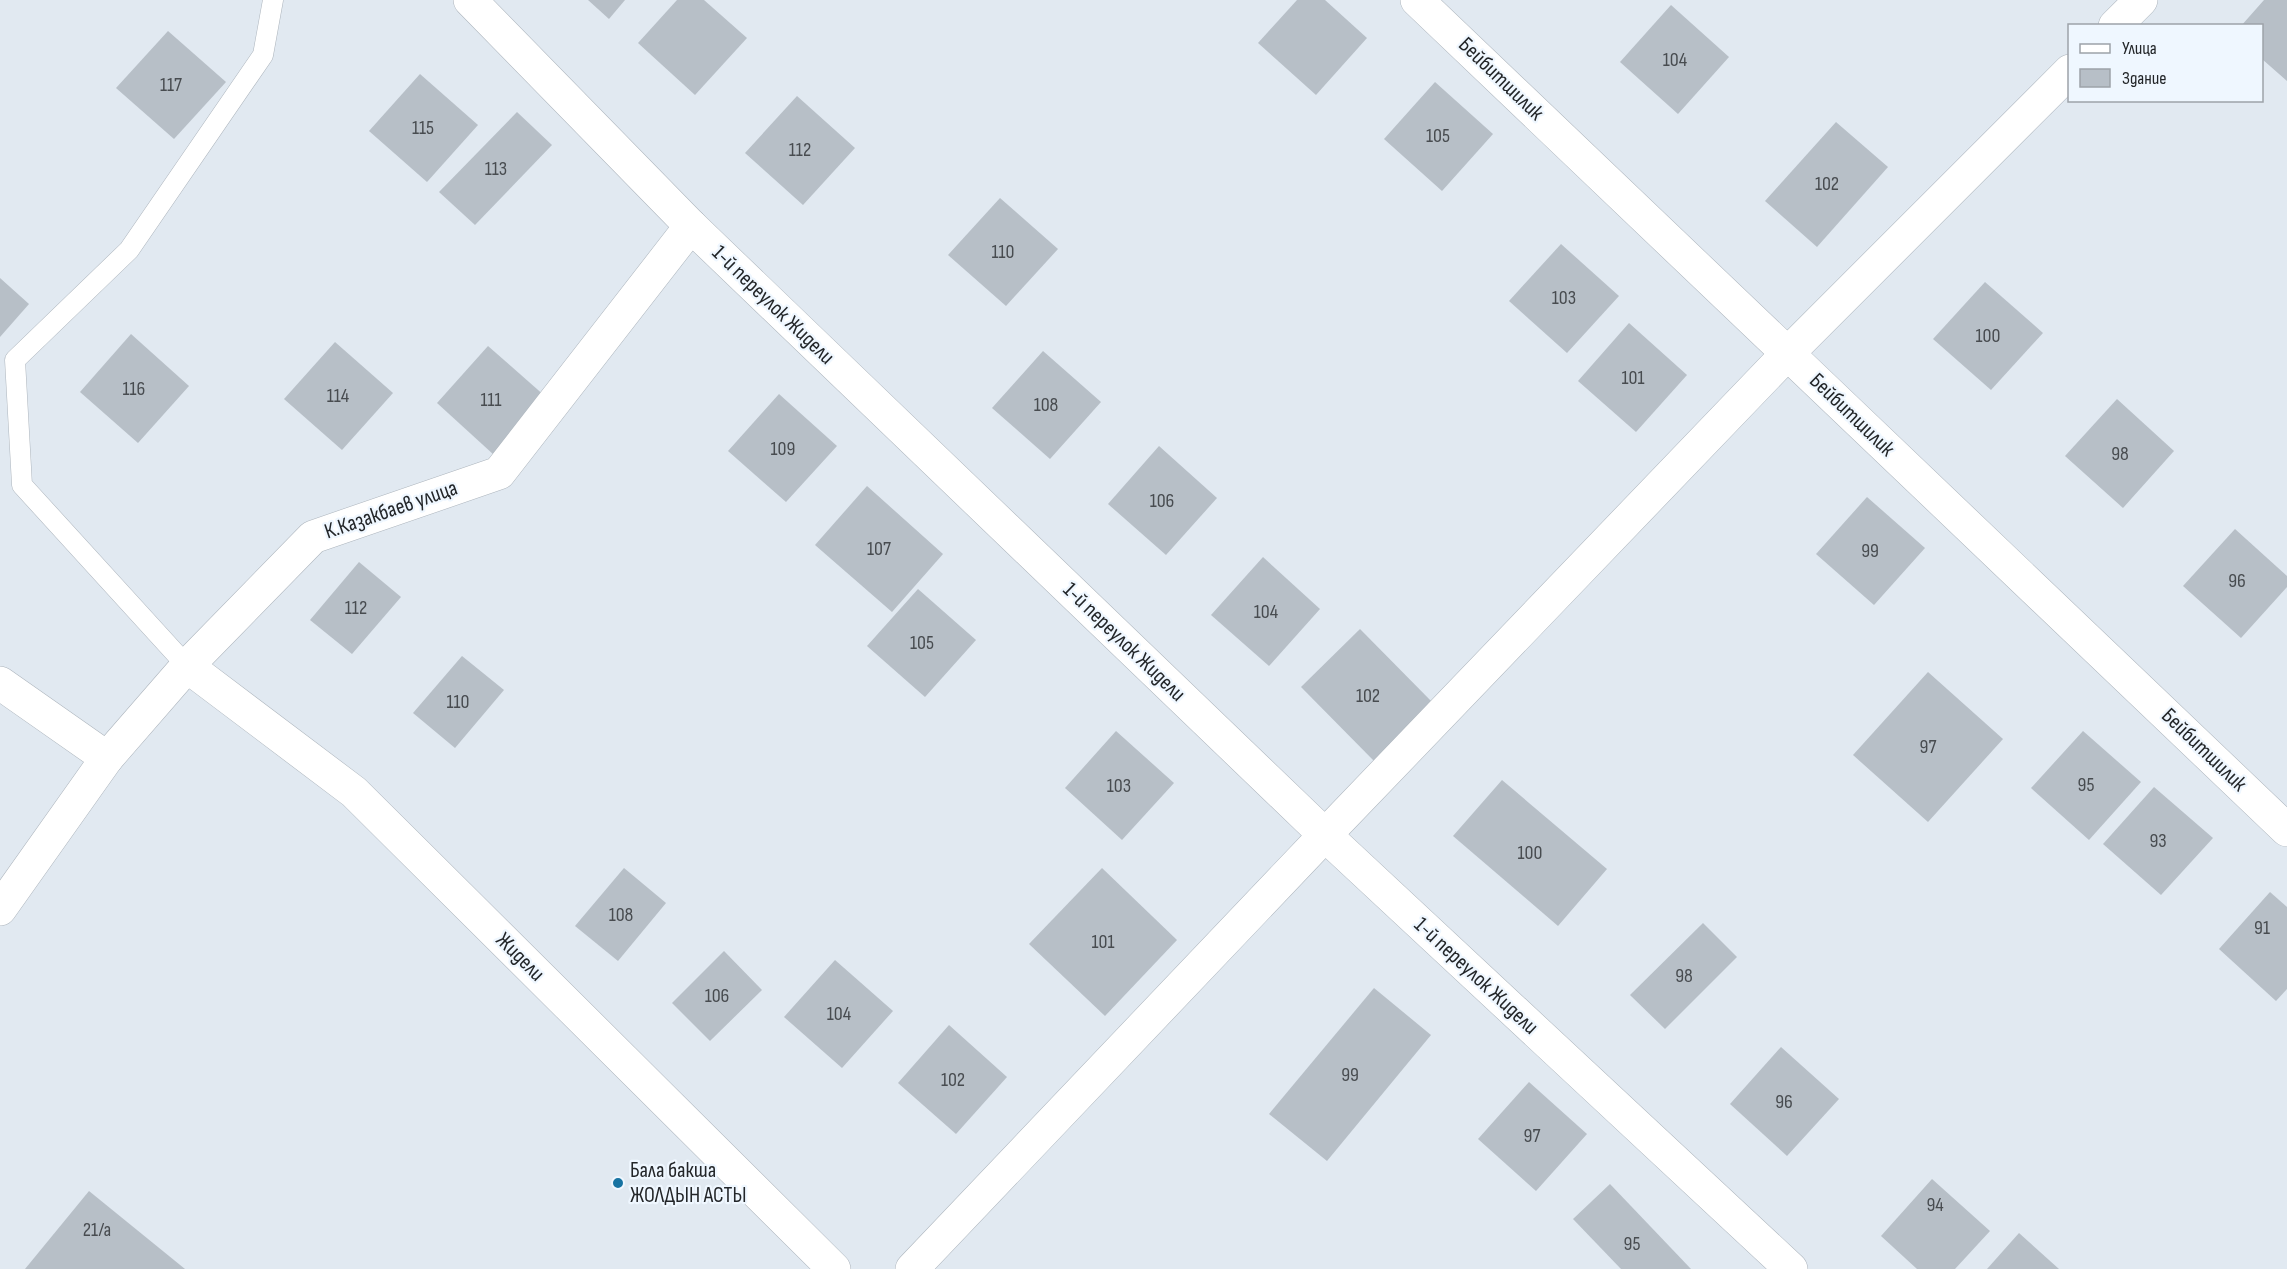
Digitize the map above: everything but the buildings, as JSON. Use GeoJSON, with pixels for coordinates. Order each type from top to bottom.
{"type":"FeatureCollection","features":[{"type":"Feature","properties":{"kind":"street","name":"1-й переулок Жидели"},"geometry":{"type":"LineString","coordinates":[[470,0],[691,226],[1324,835],[1791,1269]]}},
{"type":"Feature","properties":{"kind":"street","name":"Бейбитшилик"},"geometry":{"type":"LineString","coordinates":[[1417,0],[2287,830]]}},
{"type":"Feature","properties":{"kind":"street"},"geometry":{"type":"LineString","coordinates":[[2117,24],[2140,0]]}},
{"type":"Feature","properties":{"kind":"street"},"geometry":{"type":"LineString","coordinates":[[912,1269],[1324,835],[1788,353],[2068,73]]}},
{"type":"Feature","properties":{"kind":"street","name":"К.Казакбаев улица"},"geometry":{"type":"LineString","coordinates":[[0,909],[107,758],[187,666],[313,537],[499,473],[691,226]]}},
{"type":"Feature","properties":{"kind":"street","name":"Жидели"},"geometry":{"type":"LineString","coordinates":[[187,666],[354,792],[834,1269]]}},
{"type":"Feature","properties":{"kind":"street"},"geometry":{"type":"LineString","coordinates":[[0,683],[107,758]]}},
{"type":"Feature","properties":{"kind":"lane"},"geometry":{"type":"LineString","coordinates":[[187,666],[22,485],[15,360],[129,250],[263,55],[273,0]]}},
{"type":"Feature","properties":{"kind":"place","name":"Бала бакша ЖОЛДЫН АСТЫ"},"geometry":{"type":"Point","coordinates":[618,1183]}}]}
